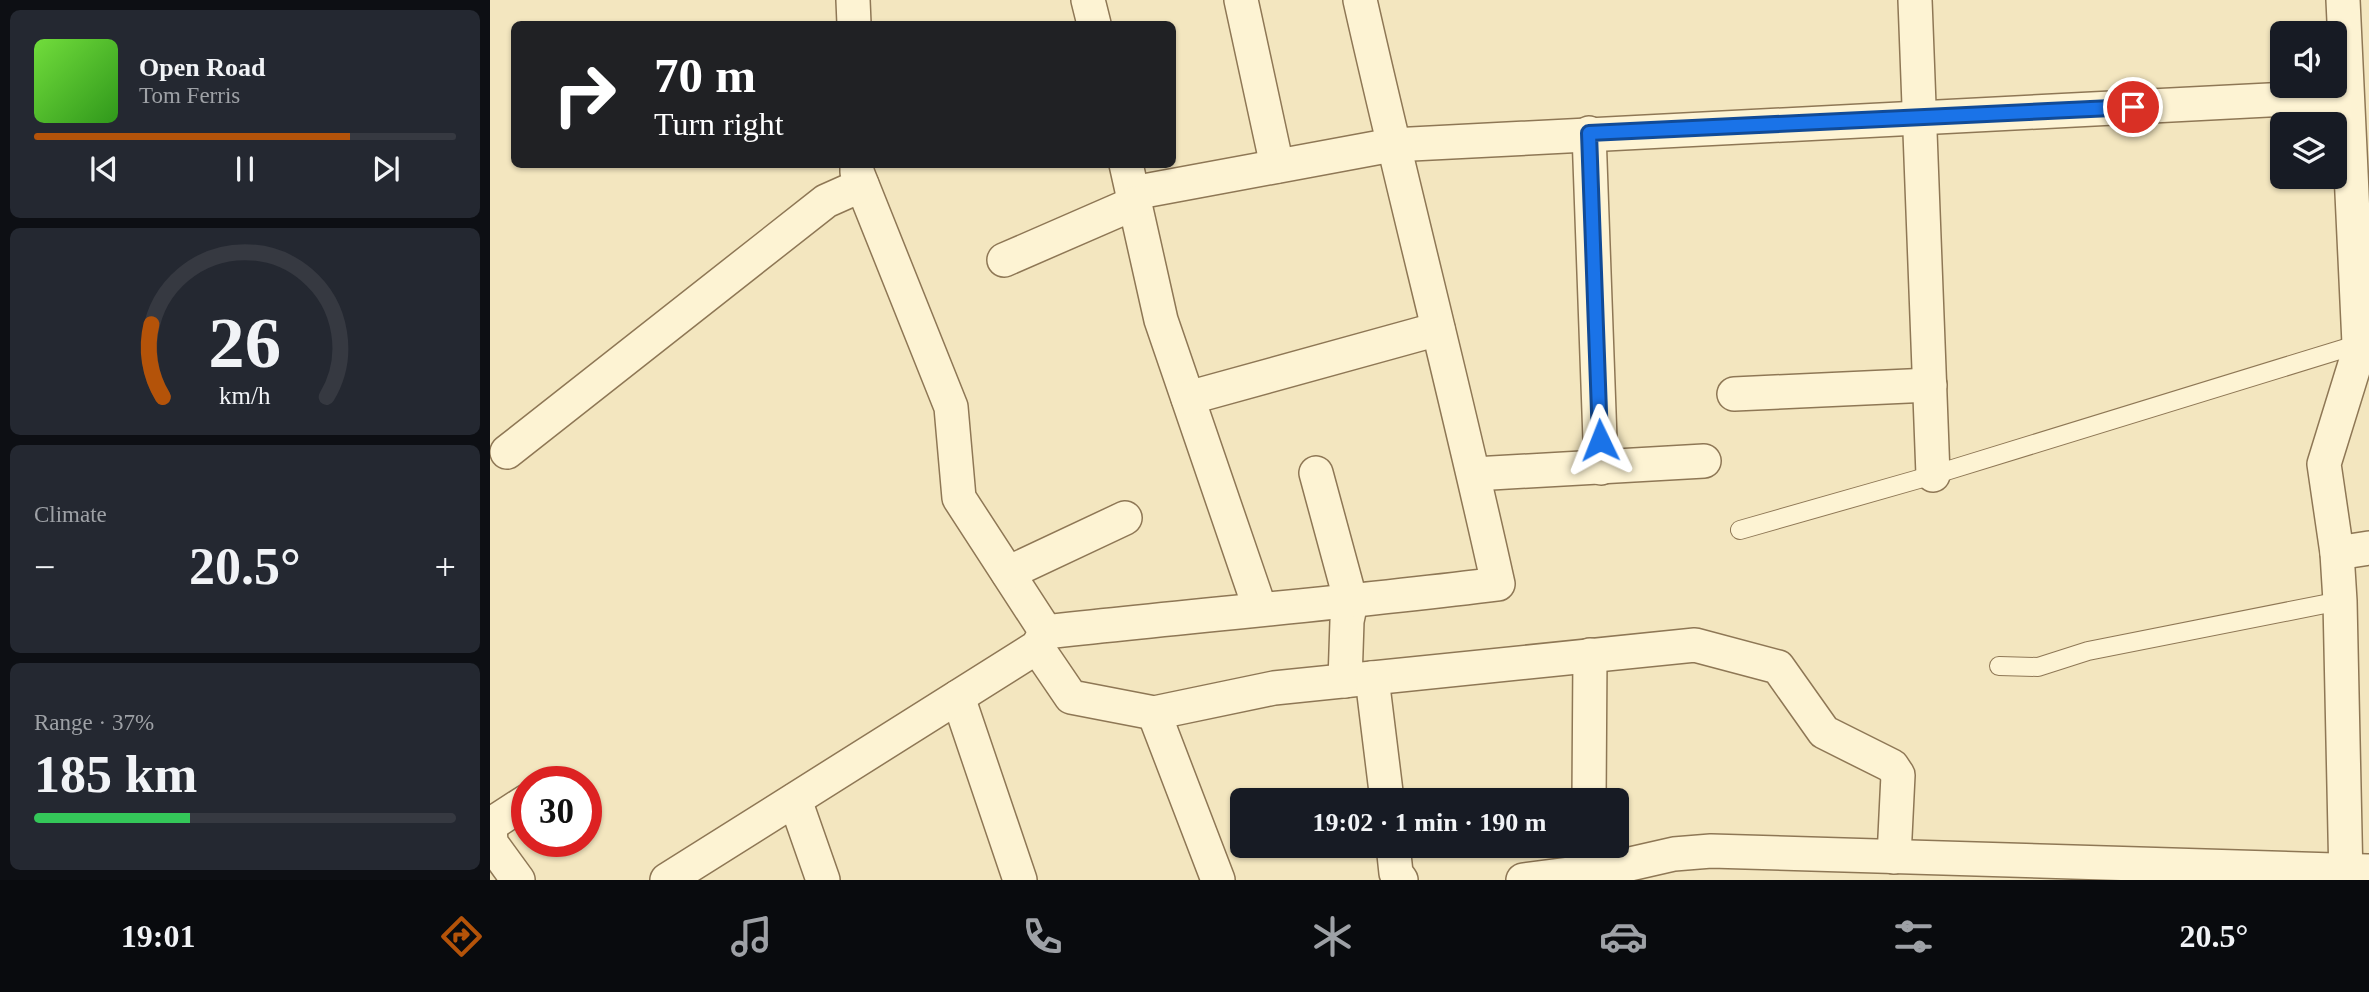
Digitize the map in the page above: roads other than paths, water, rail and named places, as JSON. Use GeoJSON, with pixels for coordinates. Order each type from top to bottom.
{"type":"FeatureCollection","features":[{"type":"Feature","properties":{"kind":"street"},"geometry":{"type":"LineString","coordinates":[[853,0],[854,21]]}},
{"type":"Feature","properties":{"kind":"street"},"geometry":{"type":"LineString","coordinates":[[1088,0],[1093,21]]}},
{"type":"Feature","properties":{"kind":"street"},"geometry":{"type":"LineString","coordinates":[[1241,0],[1277,166]]}},
{"type":"Feature","properties":{"kind":"street"},"geometry":{"type":"LineString","coordinates":[[667,880],[958,697],[1041,639],[1260,609],[1351,602],[1498,584],[1474,474],[1392,145],[1360,0]]}},
{"type":"Feature","properties":{"kind":"street"},"geometry":{"type":"LineString","coordinates":[[1916,0],[1933,475]]}},
{"type":"Feature","properties":{"kind":"street"},"geometry":{"type":"LineString","coordinates":[[1523,880],[1588,865],[1608,869],[1674,854],[1710,851],[2354,875],[2337,553],[2324,464],[2358,354],[2364,344],[2354,101],[2343,0]]}},
{"type":"Feature","properties":{"kind":"street"},"geometry":{"type":"LineString","coordinates":[[1004,260],[1132,187],[1277,166],[1392,145],[1589,133],[2354,101]]}},
{"type":"Feature","properties":{"kind":"street"},"geometry":{"type":"LineString","coordinates":[[1589,133],[1601,468]]}},
{"type":"Feature","properties":{"kind":"street"},"geometry":{"type":"LineString","coordinates":[[506,452],[861,171],[951,408],[959,498],[1008,573],[1071,697],[1154,713],[1274,688],[1695,645],[1778,667],[1824,732],[1892,766],[1898,775],[1894,857]]}},
{"type":"Feature","properties":{"kind":"street"},"geometry":{"type":"LineString","coordinates":[[1132,187],[1161,320],[1260,609]]}},
{"type":"Feature","properties":{"kind":"street"},"geometry":{"type":"LineString","coordinates":[[1188,398],[1438,329]]}},
{"type":"Feature","properties":{"kind":"street"},"geometry":{"type":"LineString","coordinates":[[1734,394],[1930,385]]}},
{"type":"Feature","properties":{"kind":"street"},"geometry":{"type":"LineString","coordinates":[[1474,474],[1703,461]]}},
{"type":"Feature","properties":{"kind":"street"},"geometry":{"type":"LineString","coordinates":[[1316,473],[1351,602],[1347,621],[1384,788]]}},
{"type":"Feature","properties":{"kind":"street"},"geometry":{"type":"LineString","coordinates":[[1008,573],[1125,518]]}},
{"type":"Feature","properties":{"kind":"street"},"geometry":{"type":"LineString","coordinates":[[2337,553],[2369,548]]}},
{"type":"Feature","properties":{"kind":"street"},"geometry":{"type":"LineString","coordinates":[[1589,788],[1590,655]]}},
{"type":"Feature","properties":{"kind":"street"},"geometry":{"type":"LineString","coordinates":[[958,697],[1020,880]]}},
{"type":"Feature","properties":{"kind":"street"},"geometry":{"type":"LineString","coordinates":[[1154,713],[1218,880]]}},
{"type":"Feature","properties":{"kind":"street"},"geometry":{"type":"LineString","coordinates":[[795,800],[822,880]]}},
{"type":"Feature","properties":{"kind":"street"},"geometry":{"type":"LineString","coordinates":[[511,812],[490,826],[491,843],[518,880]]}},
{"type":"Feature","properties":{"kind":"street"},"geometry":{"type":"LineString","coordinates":[[1394,858],[1396,873],[1401,880]]}},
{"type":"Feature","properties":{"kind":"lane"},"geometry":{"type":"LineString","coordinates":[[1740,530],[1933,475],[2364,344]]}},
{"type":"Feature","properties":{"kind":"lane"},"geometry":{"type":"LineString","coordinates":[[1999,666],[2038,667],[2088,650],[2340,601]]}}]}
